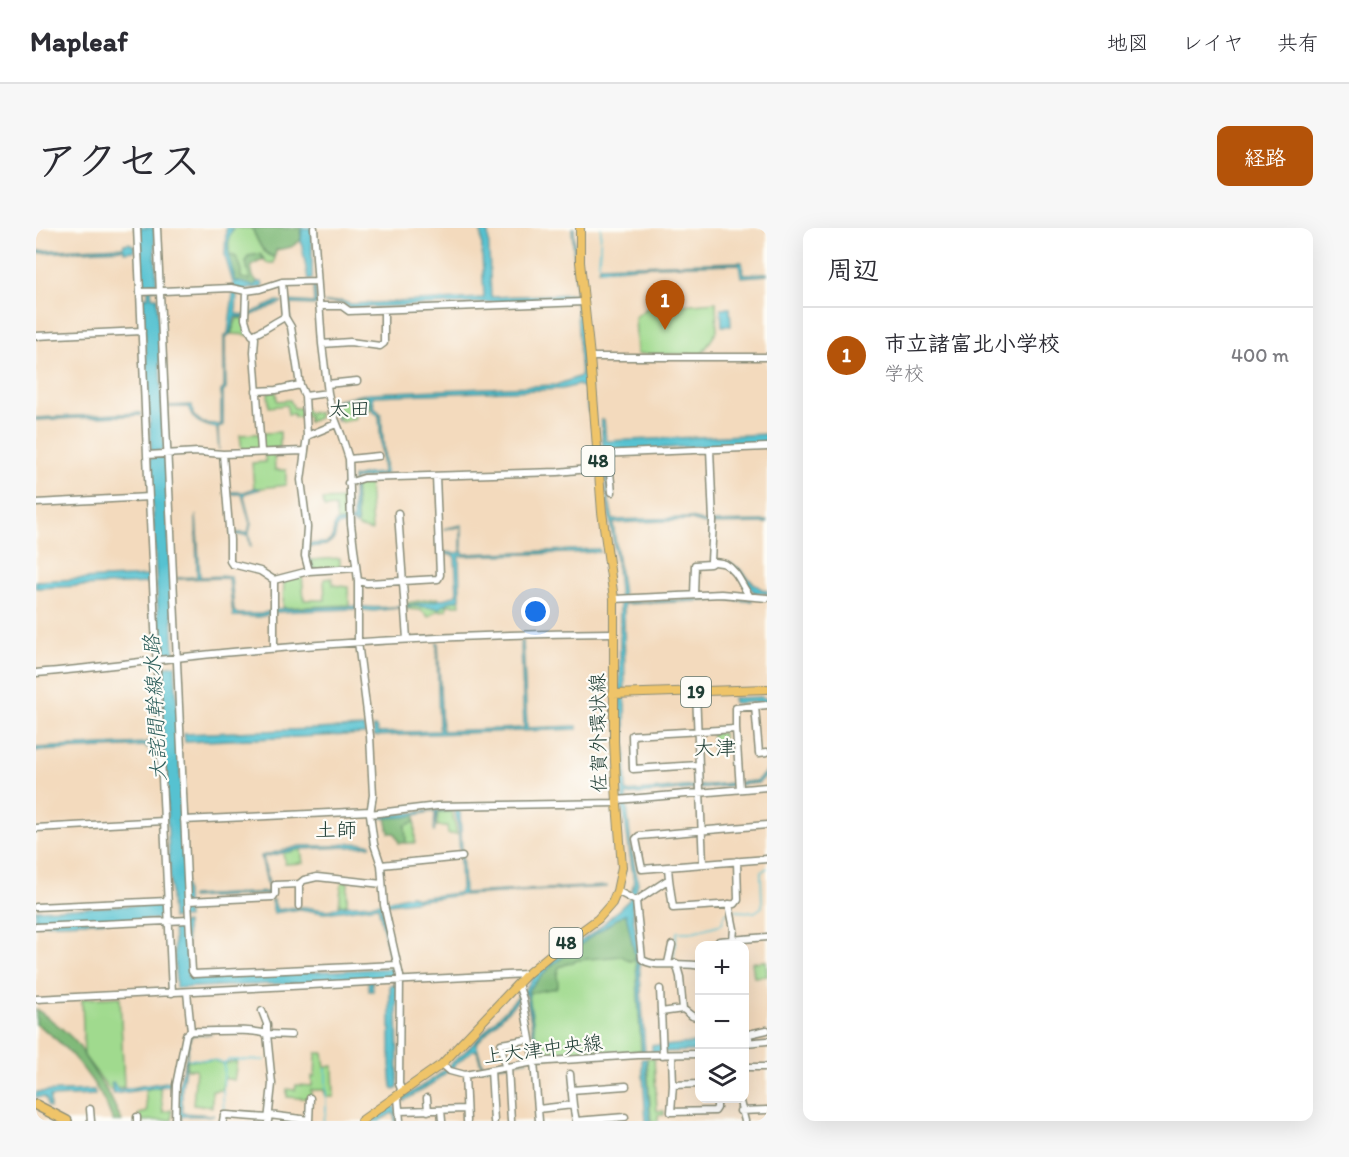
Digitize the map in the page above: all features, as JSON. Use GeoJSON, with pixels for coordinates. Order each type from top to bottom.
{"type":"FeatureCollection","features":[{"type":"Feature","properties":{"kind":"highway"},"geometry":{"type":"LineString","coordinates":[[36,1105],[66,1121]]}},
{"type":"Feature","properties":{"kind":"main road","name":"佐賀外環状線"},"geometry":{"type":"LineString","coordinates":[[362,1121],[446,1067],[520,987],[527,974],[598,919],[612,903],[617,891],[622,867],[619,694],[613,633],[619,598],[598,468],[604,453],[580,302],[580,228]]}},
{"type":"Feature","properties":{"kind":"main road","name":"19"},"geometry":{"type":"LineString","coordinates":[[619,694],[767,689]]}},
{"type":"Feature","properties":{"kind":"street"},"geometry":{"type":"LineString","coordinates":[[137,228],[150,292],[167,660],[164,821],[172,993]]}},
{"type":"Feature","properties":{"kind":"street"},"geometry":{"type":"LineString","coordinates":[[157,228],[150,292],[141,331],[157,454],[149,497],[184,820],[188,901],[183,920],[192,971],[194,974],[397,965]]}},
{"type":"Feature","properties":{"kind":"street"},"geometry":{"type":"LineString","coordinates":[[314,228],[322,344],[328,393],[349,459],[351,521],[358,581],[358,642],[370,736],[373,795],[370,813],[374,844],[381,865],[384,902],[400,981],[399,1084],[401,1089],[398,1096],[400,1121]]}},
{"type":"Feature","properties":{"kind":"street"},"geometry":{"type":"LineString","coordinates":[[150,292],[235,289],[246,291],[282,282],[317,280]]}},
{"type":"Feature","properties":{"kind":"street"},"geometry":{"type":"LineString","coordinates":[[282,282],[285,317],[291,327],[300,385],[305,396],[307,436],[301,480],[307,527],[305,556],[309,571]]}},
{"type":"Feature","properties":{"kind":"street"},"geometry":{"type":"LineString","coordinates":[[246,291],[245,316],[255,338],[256,391],[261,451]]}},
{"type":"Feature","properties":{"kind":"street"},"geometry":{"type":"LineString","coordinates":[[319,306],[342,306],[350,311],[580,302]]}},
{"type":"Feature","properties":{"kind":"street"},"geometry":{"type":"LineString","coordinates":[[322,344],[350,342],[380,346],[384,343],[384,310]]}},
{"type":"Feature","properties":{"kind":"street"},"geometry":{"type":"LineString","coordinates":[[252,335],[285,317]]}},
{"type":"Feature","properties":{"kind":"street"},"geometry":{"type":"LineString","coordinates":[[36,336],[141,331]]}},
{"type":"Feature","properties":{"kind":"street"},"geometry":{"type":"LineString","coordinates":[[590,357],[767,357]]}},
{"type":"Feature","properties":{"kind":"street"},"geometry":{"type":"LineString","coordinates":[[327,384],[357,381]]}},
{"type":"Feature","properties":{"kind":"street"},"geometry":{"type":"LineString","coordinates":[[256,391],[300,385]]}},
{"type":"Feature","properties":{"kind":"street"},"geometry":{"type":"LineString","coordinates":[[305,396],[328,393]]}},
{"type":"Feature","properties":{"kind":"street"},"geometry":{"type":"LineString","coordinates":[[307,436],[336,424]]}},
{"type":"Feature","properties":{"kind":"street"},"geometry":{"type":"LineString","coordinates":[[612,492],[604,453],[767,447]]}},
{"type":"Feature","properties":{"kind":"street"},"geometry":{"type":"LineString","coordinates":[[710,449],[712,562]]}},
{"type":"Feature","properties":{"kind":"street"},"geometry":{"type":"LineString","coordinates":[[157,454],[304,451]]}},
{"type":"Feature","properties":{"kind":"street"},"geometry":{"type":"LineString","coordinates":[[223,454],[232,564],[260,571],[274,580],[309,571],[356,568]]}},
{"type":"Feature","properties":{"kind":"street"},"geometry":{"type":"LineString","coordinates":[[349,459],[379,456]]}},
{"type":"Feature","properties":{"kind":"street"},"geometry":{"type":"LineString","coordinates":[[351,482],[364,478],[598,468]]}},
{"type":"Feature","properties":{"kind":"street"},"geometry":{"type":"LineString","coordinates":[[358,581],[367,583],[438,579],[440,575],[436,476]]}},
{"type":"Feature","properties":{"kind":"street"},"geometry":{"type":"LineString","coordinates":[[36,502],[149,497]]}},
{"type":"Feature","properties":{"kind":"street"},"geometry":{"type":"LineString","coordinates":[[398,513],[407,639]]}},
{"type":"Feature","properties":{"kind":"street"},"geometry":{"type":"LineString","coordinates":[[694,595],[695,565],[712,562],[723,563],[731,568],[749,595]]}},
{"type":"Feature","properties":{"kind":"street"},"geometry":{"type":"LineString","coordinates":[[274,580],[274,649]]}},
{"type":"Feature","properties":{"kind":"street"},"geometry":{"type":"LineString","coordinates":[[619,598],[694,595],[749,595],[767,598]]}},
{"type":"Feature","properties":{"kind":"street"},"geometry":{"type":"LineString","coordinates":[[36,673],[358,642],[515,634],[613,633]]}},
{"type":"Feature","properties":{"kind":"street"},"geometry":{"type":"LineString","coordinates":[[696,692],[703,864]]}},
{"type":"Feature","properties":{"kind":"street"},"geometry":{"type":"LineString","coordinates":[[739,785],[736,708],[767,705]]}},
{"type":"Feature","properties":{"kind":"street"},"geometry":{"type":"LineString","coordinates":[[755,706],[759,753],[767,752]]}},
{"type":"Feature","properties":{"kind":"street"},"geometry":{"type":"LineString","coordinates":[[699,765],[635,770],[632,768],[631,737],[634,734],[736,729]]}},
{"type":"Feature","properties":{"kind":"street"},"geometry":{"type":"LineString","coordinates":[[184,820],[370,813],[437,806],[620,801],[739,785],[767,787]]}},
{"type":"Feature","properties":{"kind":"street"},"geometry":{"type":"LineString","coordinates":[[36,828],[164,821]]}},
{"type":"Feature","properties":{"kind":"street"},"geometry":{"type":"LineString","coordinates":[[767,825],[639,836],[636,839],[642,869],[767,859]]}},
{"type":"Feature","properties":{"kind":"street"},"geometry":{"type":"LineString","coordinates":[[381,865],[410,864],[460,857]]}},
{"type":"Feature","properties":{"kind":"street"},"geometry":{"type":"LineString","coordinates":[[673,908],[735,904],[738,900],[737,861]]}},
{"type":"Feature","properties":{"kind":"street"},"geometry":{"type":"LineString","coordinates":[[668,867],[672,916]]}},
{"type":"Feature","properties":{"kind":"street"},"geometry":{"type":"LineString","coordinates":[[188,901],[273,897],[274,885],[299,884],[304,880],[317,877],[382,884]]}},
{"type":"Feature","properties":{"kind":"street"},"geometry":{"type":"LineString","coordinates":[[636,901],[669,879]]}},
{"type":"Feature","properties":{"kind":"street"},"geometry":{"type":"LineString","coordinates":[[299,884],[299,906]]}},
{"type":"Feature","properties":{"kind":"street"},"geometry":{"type":"LineString","coordinates":[[617,891],[636,901]]}},
{"type":"Feature","properties":{"kind":"street"},"geometry":{"type":"LineString","coordinates":[[636,901],[642,959],[651,964],[695,965]]}},
{"type":"Feature","properties":{"kind":"street"},"geometry":{"type":"LineString","coordinates":[[729,904],[734,929],[733,940]]}},
{"type":"Feature","properties":{"kind":"street"},"geometry":{"type":"LineString","coordinates":[[36,906],[168,907]]}},
{"type":"Feature","properties":{"kind":"street"},"geometry":{"type":"LineString","coordinates":[[36,927],[183,920]]}},
{"type":"Feature","properties":{"kind":"street"},"geometry":{"type":"LineString","coordinates":[[719,941],[767,937]]}},
{"type":"Feature","properties":{"kind":"street"},"geometry":{"type":"LineString","coordinates":[[668,963],[672,945]]}},
{"type":"Feature","properties":{"kind":"street"},"geometry":{"type":"LineString","coordinates":[[676,963],[680,977],[683,1009]]}},
{"type":"Feature","properties":{"kind":"street"},"geometry":{"type":"LineString","coordinates":[[36,999],[527,974]]}},
{"type":"Feature","properties":{"kind":"street"},"geometry":{"type":"LineString","coordinates":[[520,987],[534,1062],[539,1121]]}},
{"type":"Feature","properties":{"kind":"street"},"geometry":{"type":"LineString","coordinates":[[660,989],[663,1055]]}},
{"type":"Feature","properties":{"kind":"street"},"geometry":{"type":"LineString","coordinates":[[187,993],[191,1032]]}},
{"type":"Feature","properties":{"kind":"street"},"geometry":{"type":"LineString","coordinates":[[661,1012],[683,1009],[695,1017]]}},
{"type":"Feature","properties":{"kind":"street"},"geometry":{"type":"LineString","coordinates":[[262,1011],[267,1024],[272,1084],[269,1118]]}},
{"type":"Feature","properties":{"kind":"street"},"geometry":{"type":"LineString","coordinates":[[175,1121],[176,1080],[183,1055],[184,1039],[191,1032],[252,1030],[267,1034],[291,1035]]}},
{"type":"Feature","properties":{"kind":"street"},"geometry":{"type":"LineString","coordinates":[[749,1034],[767,1030]]}},
{"type":"Feature","properties":{"kind":"street"},"geometry":{"type":"LineString","coordinates":[[511,1121],[506,1065],[498,1047],[501,1044],[530,1039]]}},
{"type":"Feature","properties":{"kind":"street"},"geometry":{"type":"LineString","coordinates":[[749,1042],[767,1041]]}},
{"type":"Feature","properties":{"kind":"street","name":"上大津中央線"},"geometry":{"type":"LineString","coordinates":[[446,1067],[465,1075],[506,1065],[534,1062],[695,1054]]}},
{"type":"Feature","properties":{"kind":"street"},"geometry":{"type":"LineString","coordinates":[[672,1055],[671,1112],[715,1111],[717,1103]]}},
{"type":"Feature","properties":{"kind":"street"},"geometry":{"type":"LineString","coordinates":[[749,1067],[767,1067]]}},
{"type":"Feature","properties":{"kind":"street"},"geometry":{"type":"LineString","coordinates":[[491,1070],[494,1121]]}},
{"type":"Feature","properties":{"kind":"street"},"geometry":{"type":"LineString","coordinates":[[570,1074],[576,1121],[625,1117]]}},
{"type":"Feature","properties":{"kind":"street"},"geometry":{"type":"LineString","coordinates":[[465,1075],[467,1121]]}},
{"type":"Feature","properties":{"kind":"street"},"geometry":{"type":"LineString","coordinates":[[673,1084],[695,1084]]}},
{"type":"Feature","properties":{"kind":"street"},"geometry":{"type":"LineString","coordinates":[[571,1090],[626,1086]]}},
{"type":"Feature","properties":{"kind":"street"},"geometry":{"type":"LineString","coordinates":[[223,1121],[224,1115],[309,1121],[310,1098]]}},
{"type":"Feature","properties":{"kind":"street"},"geometry":{"type":"LineString","coordinates":[[427,1098],[428,1111]]}},
{"type":"Feature","properties":{"kind":"street"},"geometry":{"type":"LineString","coordinates":[[739,1103],[745,1121]]}},
{"type":"Feature","properties":{"kind":"street"},"geometry":{"type":"LineString","coordinates":[[538,1109],[573,1105]]}},
{"type":"Feature","properties":{"kind":"street"},"geometry":{"type":"LineString","coordinates":[[90,1109],[91,1121]]}},
{"type":"Feature","properties":{"kind":"street"},"geometry":{"type":"LineString","coordinates":[[399,1112],[466,1109]]}},
{"type":"Feature","properties":{"kind":"street"},"geometry":{"type":"LineString","coordinates":[[441,1110],[442,1121]]}},
{"type":"Feature","properties":{"kind":"street"},"geometry":{"type":"LineString","coordinates":[[740,1111],[767,1110]]}},
{"type":"Feature","properties":{"kind":"green space"},"geometry":{"type":"Polygon","coordinates":[[[234,228],[252,228],[263,250],[275,257],[274,263],[267,263],[260,254],[246,262],[250,280],[241,278],[236,257],[229,254],[229,237],[234,228]]]}},
{"type":"Feature","properties":{"kind":"green space"},"geometry":{"type":"Polygon","coordinates":[[[252,228],[301,228],[301,240],[291,247],[276,250],[275,257],[270,256],[263,250],[252,228]]]}},
{"type":"Feature","properties":{"kind":"green space"},"geometry":{"type":"Polygon","coordinates":[[[229,254],[236,257],[241,267],[241,278],[250,280],[246,262],[248,256],[260,254],[264,259],[251,266],[253,277],[258,282],[254,286],[235,281],[229,254]]]}},
{"type":"Feature","properties":{"kind":"green space"},"geometry":{"type":"Polygon","coordinates":[[[716,302],[717,331],[702,354],[637,354],[635,317],[647,308],[716,302]]]}},
{"type":"Feature","properties":{"kind":"green space"},"geometry":{"type":"Polygon","coordinates":[[[237,318],[244,319],[250,335],[231,334],[237,318]]]}},
{"type":"Feature","properties":{"kind":"green space"},"geometry":{"type":"Polygon","coordinates":[[[276,391],[277,401],[290,400],[294,408],[305,408],[307,412],[319,413],[319,418],[308,422],[309,416],[294,417],[294,414],[288,414],[287,405],[269,407],[268,392],[276,391]]]}},
{"type":"Feature","properties":{"kind":"green space"},"geometry":{"type":"Polygon","coordinates":[[[368,397],[370,410],[355,413],[356,419],[341,422],[336,402],[368,397]]]}},
{"type":"Feature","properties":{"kind":"green space"},"geometry":{"type":"Polygon","coordinates":[[[280,432],[280,448],[242,451],[240,435],[280,432]]]}},
{"type":"Feature","properties":{"kind":"green space"},"geometry":{"type":"Polygon","coordinates":[[[274,452],[275,470],[286,470],[286,485],[254,489],[252,463],[265,462],[265,453],[274,452]]]}},
{"type":"Feature","properties":{"kind":"green space"},"geometry":{"type":"Polygon","coordinates":[[[369,481],[372,531],[358,527],[355,483],[369,481]]]}},
{"type":"Feature","properties":{"kind":"green space"},"geometry":{"type":"Polygon","coordinates":[[[346,499],[348,519],[337,522],[335,507],[324,508],[323,500],[346,499]]]}},
{"type":"Feature","properties":{"kind":"green space"},"geometry":{"type":"Polygon","coordinates":[[[340,558],[340,568],[314,570],[311,560],[340,558]]]}},
{"type":"Feature","properties":{"kind":"green space"},"geometry":{"type":"Polygon","coordinates":[[[302,575],[304,600],[325,600],[324,579],[332,578],[333,585],[348,587],[349,605],[283,608],[284,579],[302,575]]]}},
{"type":"Feature","properties":{"kind":"green space"},"geometry":{"type":"Polygon","coordinates":[[[459,597],[460,605],[447,605],[447,610],[437,611],[429,617],[420,610],[407,609],[407,603],[438,598],[438,602],[459,597]]]}},
{"type":"Feature","properties":{"kind":"green space"},"geometry":{"type":"Polygon","coordinates":[[[712,733],[723,733],[723,749],[712,749],[712,733]]]}},
{"type":"Feature","properties":{"kind":"green space"},"geometry":{"type":"Polygon","coordinates":[[[438,812],[452,812],[457,834],[448,834],[447,826],[437,826],[438,812]]]}},
{"type":"Feature","properties":{"kind":"green space"},"geometry":{"type":"Polygon","coordinates":[[[415,814],[415,821],[405,826],[406,843],[399,843],[395,833],[389,833],[386,817],[405,817],[415,814]]]}},
{"type":"Feature","properties":{"kind":"green space"},"geometry":{"type":"Polygon","coordinates":[[[415,821],[415,843],[406,843],[405,825],[415,821]]]}},
{"type":"Feature","properties":{"kind":"green space"},"geometry":{"type":"Polygon","coordinates":[[[301,849],[303,863],[285,864],[283,853],[301,849]]]}},
{"type":"Feature","properties":{"kind":"green space"},"geometry":{"type":"Polygon","coordinates":[[[342,881],[348,882],[347,904],[339,905],[342,881]]]}},
{"type":"Feature","properties":{"kind":"green space"},"geometry":{"type":"Polygon","coordinates":[[[627,914],[636,960],[629,961],[622,956],[578,960],[559,967],[556,988],[529,993],[528,990],[553,964],[622,915],[627,914]]]}},
{"type":"Feature","properties":{"kind":"green space"},"geometry":{"type":"Polygon","coordinates":[[[622,915],[628,916],[636,960],[641,1051],[537,1058],[526,993],[553,964],[622,915]]]}},
{"type":"Feature","properties":{"kind":"green space"},"geometry":{"type":"Polygon","coordinates":[[[766,961],[767,976],[754,977],[752,962],[766,961]]]}},
{"type":"Feature","properties":{"kind":"green space"},"geometry":{"type":"Polygon","coordinates":[[[120,997],[124,1087],[109,1089],[84,1056],[82,999],[120,997]]]}},
{"type":"Feature","properties":{"kind":"green space"},"geometry":{"type":"Polygon","coordinates":[[[36,1009],[77,1043],[110,1096],[122,1121],[113,1121],[92,1080],[82,1067],[59,1042],[36,1024],[36,1009]]]}},
{"type":"Feature","properties":{"kind":"green space"},"geometry":{"type":"Polygon","coordinates":[[[316,1053],[323,1053],[325,1067],[333,1066],[334,1097],[326,1097],[324,1090],[311,1090],[311,1099],[287,1097],[287,1089],[295,1090],[296,1085],[312,1086],[316,1053]]]}},
{"type":"Feature","properties":{"kind":"green space"},"geometry":{"type":"Polygon","coordinates":[[[647,1058],[654,1058],[657,1111],[664,1111],[664,1115],[658,1115],[658,1121],[651,1121],[647,1058]]]}},
{"type":"Feature","properties":{"kind":"green space"},"geometry":{"type":"Polygon","coordinates":[[[188,1060],[213,1060],[223,1064],[237,1061],[234,1080],[224,1078],[222,1090],[212,1091],[212,1107],[193,1105],[196,1069],[186,1069],[188,1060]]]}},
{"type":"Feature","properties":{"kind":"green space"},"geometry":{"type":"Polygon","coordinates":[[[160,1087],[163,1112],[172,1110],[172,1120],[140,1121],[139,1114],[147,1112],[145,1089],[160,1087]]]}},
{"type":"Feature","properties":{"kind":"water"},"geometry":{"type":"Polygon","coordinates":[[[140,228],[154,228],[157,288],[151,289],[152,297],[157,297],[164,450],[159,451],[159,457],[165,457],[174,653],[160,654],[150,458],[156,457],[156,451],[151,451],[143,297],[148,297],[148,288],[143,289],[140,228]]]}},
{"type":"Feature","properties":{"kind":"water"},"geometry":{"type":"Polygon","coordinates":[[[226,228],[234,228],[230,233],[228,246],[235,281],[254,286],[262,282],[263,285],[235,291],[237,293],[236,314],[248,315],[277,301],[282,302],[248,317],[235,317],[230,334],[225,338],[226,389],[223,392],[223,425],[218,428],[219,450],[217,428],[207,426],[195,419],[190,412],[189,407],[169,406],[192,405],[193,415],[203,423],[221,425],[224,337],[228,333],[234,286],[225,256],[226,228]]]}},
{"type":"Feature","properties":{"kind":"water"},"geometry":{"type":"Polygon","coordinates":[[[302,228],[312,228],[312,279],[308,279],[301,240],[302,228]]]}},
{"type":"Feature","properties":{"kind":"water"},"geometry":{"type":"Polygon","coordinates":[[[481,228],[488,228],[491,297],[576,294],[572,228],[574,228],[577,299],[580,306],[590,410],[588,412],[585,388],[578,385],[562,389],[373,396],[374,407],[381,414],[386,475],[354,479],[357,524],[355,525],[354,522],[337,526],[334,539],[326,545],[310,547],[308,555],[313,569],[311,569],[307,554],[308,544],[326,543],[332,539],[335,523],[353,520],[353,477],[383,473],[379,416],[372,409],[369,396],[335,402],[338,422],[332,401],[369,393],[556,385],[581,376],[576,299],[350,308],[342,303],[323,303],[342,301],[350,304],[484,298],[481,228]]]}},
{"type":"Feature","properties":{"kind":"water"},"geometry":{"type":"Polygon","coordinates":[[[129,243],[134,246],[134,251],[124,252],[124,249],[36,253],[36,251],[123,247],[124,244],[129,243]]]}},
{"type":"Feature","properties":{"kind":"water"},"geometry":{"type":"Polygon","coordinates":[[[742,262],[744,274],[767,273],[767,275],[741,277],[739,264],[650,266],[599,270],[599,266],[742,262]]]}},
{"type":"Feature","properties":{"kind":"water"},"geometry":{"type":"Polygon","coordinates":[[[313,284],[317,305],[290,304],[290,322],[286,309],[287,301],[314,303],[313,284]]]}},
{"type":"Feature","properties":{"kind":"water"},"geometry":{"type":"Polygon","coordinates":[[[721,308],[730,308],[731,326],[722,326],[721,308]]]}},
{"type":"Feature","properties":{"kind":"water"},"geometry":{"type":"Polygon","coordinates":[[[141,413],[141,415],[36,420],[36,418],[141,413]]]}},
{"type":"Feature","properties":{"kind":"water"},"geometry":{"type":"Polygon","coordinates":[[[602,420],[604,420],[606,441],[767,434],[767,443],[606,451],[609,501],[613,520],[691,518],[705,522],[767,521],[767,523],[705,524],[691,520],[613,523],[624,602],[752,599],[752,601],[624,604],[626,792],[756,781],[767,771],[767,775],[758,783],[626,795],[631,847],[638,883],[632,906],[639,959],[645,1052],[642,1052],[636,960],[626,914],[553,964],[528,990],[538,1052],[543,1056],[537,1054],[526,992],[476,1044],[483,1066],[529,1060],[482,1069],[477,1051],[473,1050],[435,1082],[404,1101],[404,1097],[435,1078],[469,1048],[526,988],[534,976],[552,960],[597,930],[629,900],[634,882],[623,807],[620,604],[607,501],[602,420]]]}},
{"type":"Feature","properties":{"kind":"water"},"geometry":{"type":"Polygon","coordinates":[[[255,488],[261,489],[246,493],[244,497],[251,524],[249,533],[251,547],[248,535],[231,533],[248,533],[250,524],[242,494],[229,494],[229,492],[244,492],[255,488]]]}},
{"type":"Feature","properties":{"kind":"water"},"geometry":{"type":"Polygon","coordinates":[[[196,515],[200,577],[231,576],[234,611],[238,614],[261,614],[276,609],[394,607],[454,596],[457,592],[455,558],[453,555],[442,552],[461,552],[461,527],[443,529],[462,525],[462,552],[465,554],[599,549],[600,552],[459,556],[460,599],[440,608],[413,606],[374,611],[353,609],[276,612],[260,617],[233,616],[229,578],[177,579],[197,577],[196,515]]]}},
{"type":"Feature","properties":{"kind":"water"},"geometry":{"type":"Polygon","coordinates":[[[727,562],[738,567],[755,584],[767,591],[767,594],[754,592],[727,562]]]}},
{"type":"Feature","properties":{"kind":"water"},"geometry":{"type":"Polygon","coordinates":[[[149,576],[149,583],[36,588],[36,581],[149,576]]]}},
{"type":"Feature","properties":{"kind":"water"},"geometry":{"type":"Polygon","coordinates":[[[523,641],[527,728],[577,726],[577,729],[374,736],[373,727],[376,727],[378,733],[439,731],[437,642],[442,731],[524,728],[521,642],[523,641]]]}},
{"type":"Feature","properties":{"kind":"water"},"geometry":{"type":"Polygon","coordinates":[[[175,665],[187,918],[172,918],[160,667],[175,665]]]}},
{"type":"Feature","properties":{"kind":"water"},"geometry":{"type":"Polygon","coordinates":[[[761,697],[767,699],[767,702],[734,703],[733,698],[761,697]]]}},
{"type":"Feature","properties":{"kind":"water"},"geometry":{"type":"Polygon","coordinates":[[[364,727],[365,734],[185,742],[184,734],[364,727]]]}},
{"type":"Feature","properties":{"kind":"water"},"geometry":{"type":"Polygon","coordinates":[[[147,741],[157,742],[157,747],[36,751],[36,748],[146,743],[147,741]]]}},
{"type":"Feature","properties":{"kind":"water"},"geometry":{"type":"Polygon","coordinates":[[[457,808],[460,812],[464,893],[607,887],[461,895],[381,905],[393,961],[391,963],[378,906],[324,913],[300,909],[274,913],[271,900],[277,910],[301,907],[330,910],[339,906],[374,904],[411,895],[417,898],[458,893],[461,890],[459,832],[455,810],[437,811],[434,833],[435,811],[405,817],[380,818],[377,822],[376,845],[374,819],[378,816],[457,808]]]}},
{"type":"Feature","properties":{"kind":"water"},"geometry":{"type":"Polygon","coordinates":[[[352,843],[370,844],[370,846],[301,849],[263,857],[271,894],[191,898],[191,896],[269,892],[261,856],[300,846],[332,846],[352,843]]]}},
{"type":"Feature","properties":{"kind":"water"},"geometry":{"type":"Polygon","coordinates":[[[163,904],[163,919],[36,924],[36,910],[163,904]]]}},
{"type":"Feature","properties":{"kind":"water"},"geometry":{"type":"Polygon","coordinates":[[[186,923],[188,978],[394,968],[396,977],[372,980],[373,991],[369,991],[368,980],[176,988],[173,924],[186,923]]]}},
{"type":"Feature","properties":{"kind":"water"},"geometry":{"type":"Polygon","coordinates":[[[390,985],[397,987],[398,1087],[394,1089],[390,1065],[390,985]]]}},
{"type":"Feature","properties":{"kind":"water"},"geometry":{"type":"Polygon","coordinates":[[[192,1034],[213,1034],[192,1035],[190,1038],[182,1087],[182,1113],[214,1115],[185,1116],[178,1121],[179,1084],[186,1058],[187,1040],[192,1034]]]}},
{"type":"Feature","properties":{"kind":"water"},"geometry":{"type":"Polygon","coordinates":[[[695,1042],[695,1051],[652,1052],[652,1045],[695,1042]]]}},
{"type":"Feature","properties":{"kind":"water"},"geometry":{"type":"Polygon","coordinates":[[[642,1059],[646,1059],[650,1121],[646,1121],[642,1059]]]}},
{"type":"Feature","properties":{"kind":"water"},"geometry":{"type":"Polygon","coordinates":[[[173,1081],[172,1085],[114,1094],[111,1090],[113,1082],[118,1090],[173,1081]]]}},
{"type":"Feature","properties":{"kind":"water"},"geometry":{"type":"Polygon","coordinates":[[[94,1090],[95,1095],[50,1097],[50,1108],[44,1097],[36,1097],[37,1092],[94,1090]]]}},
{"type":"Feature","properties":{"kind":"water"},"geometry":{"type":"Polygon","coordinates":[[[392,1106],[395,1107],[397,1121],[392,1113],[379,1121],[371,1121],[392,1106]]]}},
{"type":"Feature","properties":{"kind":"waterway"},"geometry":{"type":"LineString","coordinates":[[599,266],[601,228]]}},
{"type":"Feature","properties":{"kind":"waterway"},"geometry":{"type":"LineString","coordinates":[[734,911],[755,912],[762,907],[761,872],[767,868]]}},
{"type":"Feature","properties":{"kind":"waterway"},"geometry":{"type":"LineString","coordinates":[[673,960],[677,932],[692,932],[722,924],[727,912]]}},
{"type":"Feature","properties":{"kind":"waterway"},"geometry":{"type":"LineString","coordinates":[[187,1059],[213,1060],[224,1063],[229,1060],[265,1060]]}},
{"type":"Feature","properties":{"kind":"waterway"},"geometry":{"type":"LineString","coordinates":[[224,1064],[224,1110]]}},
{"type":"Feature","properties":{"kind":"waterway"},"geometry":{"type":"LineString","coordinates":[[323,1121],[326,1113],[326,1068]]}},
{"type":"Feature","properties":{"kind":"place","name":"市立諸富北小学校"},"geometry":{"type":"Point","coordinates":[665,330]}},
{"type":"Feature","properties":{"kind":"district","name":"太田"},"geometry":{"type":"Point","coordinates":[349,409]}},
{"type":"Feature","properties":{"kind":"district","name":"大津"},"geometry":{"type":"Point","coordinates":[715,748]}},
{"type":"Feature","properties":{"kind":"district","name":"土師"},"geometry":{"type":"Point","coordinates":[336,830]}},
{"type":"Feature","properties":{"kind":"water label","name":"大詫間幹線水路"},"geometry":{"type":"Point","coordinates":[155,708]}}]}
